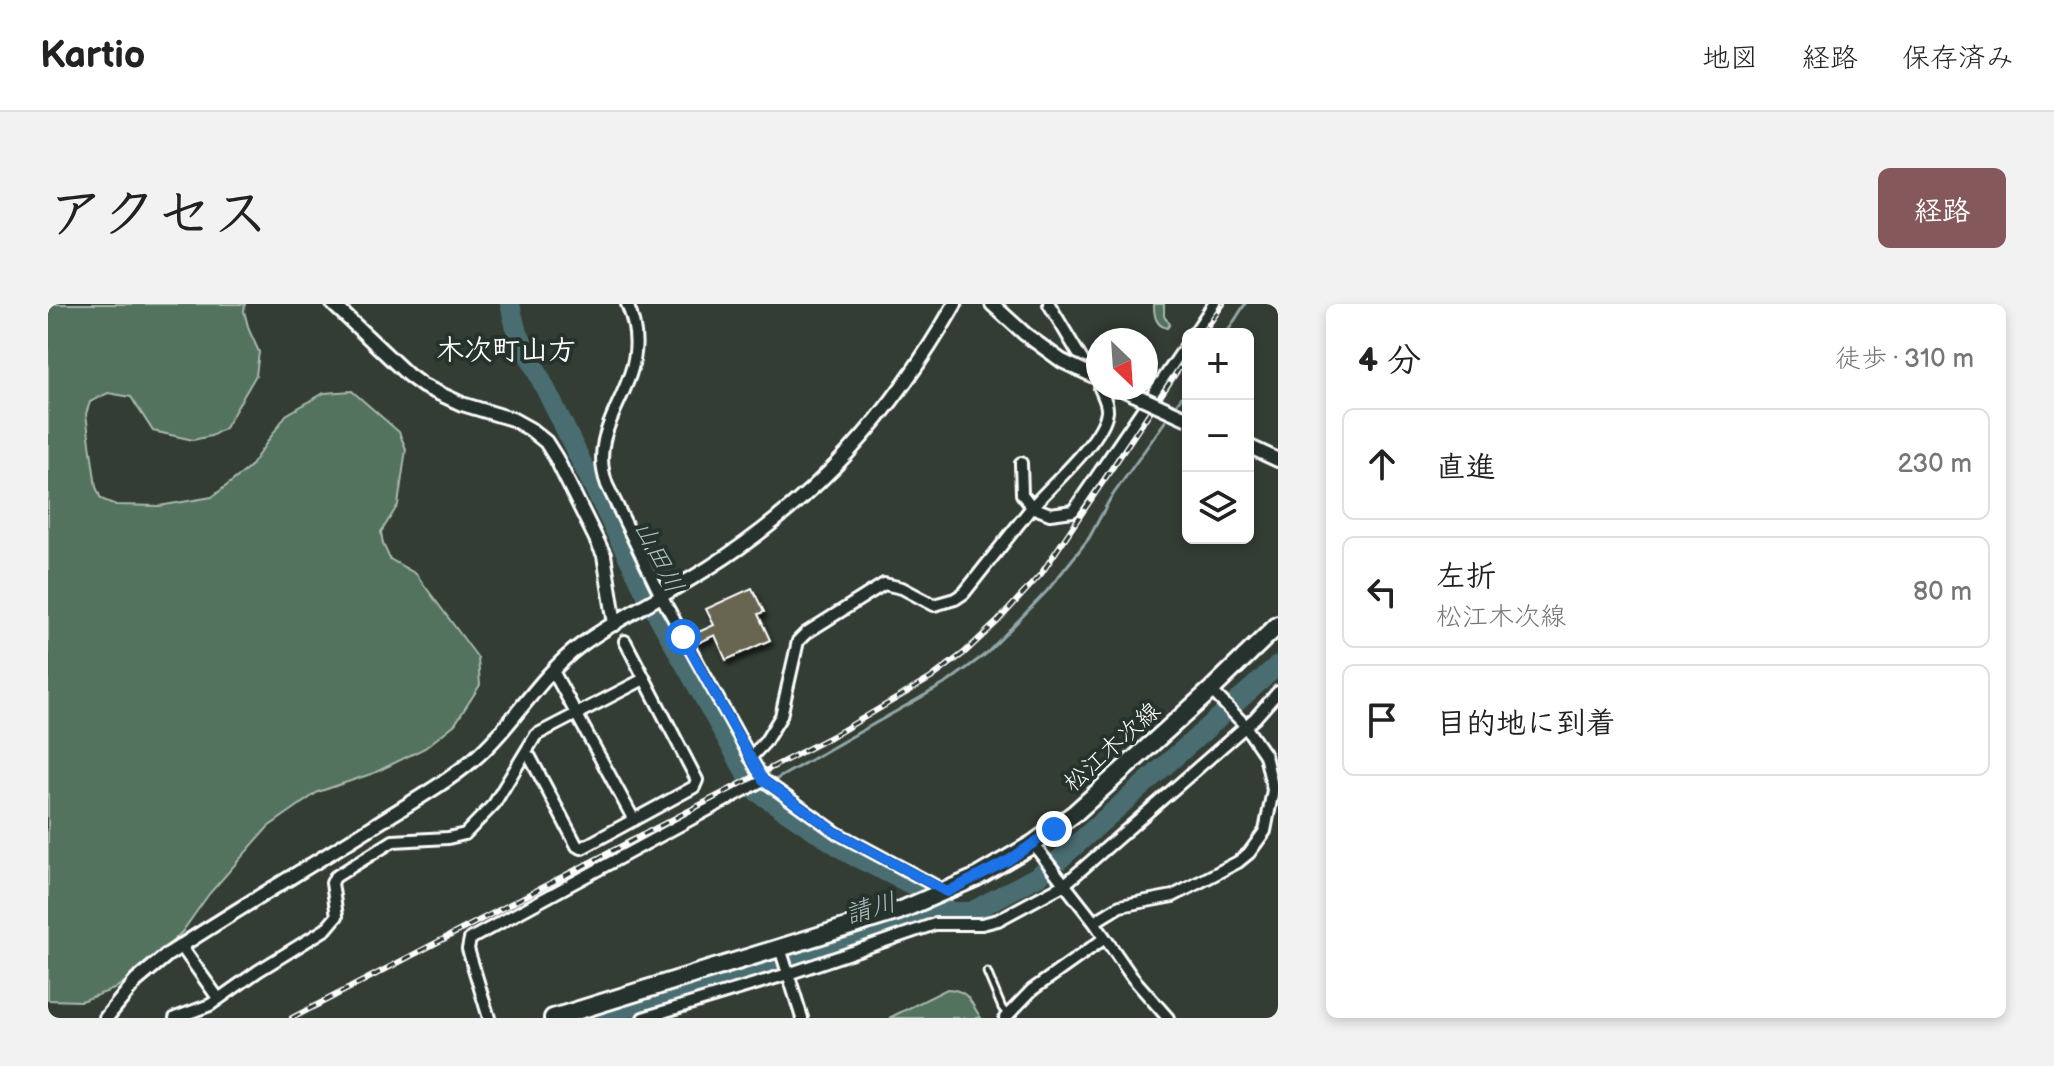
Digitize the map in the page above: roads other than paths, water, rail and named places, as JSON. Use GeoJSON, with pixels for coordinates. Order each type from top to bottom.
{"type":"FeatureCollection","features":[{"type":"Feature","properties":{"kind":"main road","name":"松江木次線"},"geometry":{"type":"LineString","coordinates":[[553,1018],[781,951],[938,896],[1033,844],[1075,813],[1216,694],[1278,625]]}},
{"type":"Feature","properties":{"kind":"street"},"geometry":{"type":"LineString","coordinates":[[333,304],[423,386],[462,404],[512,419],[546,442],[604,555],[615,624]]}},
{"type":"Feature","properties":{"kind":"street"},"geometry":{"type":"LineString","coordinates":[[106,1018],[136,981],[181,946],[452,776],[493,740],[553,671],[579,647],[762,532],[823,480],[857,444],[927,353],[955,304]]}},
{"type":"Feature","properties":{"kind":"street"},"geometry":{"type":"LineString","coordinates":[[992,304],[1025,334],[1062,361],[1086,372]]}},
{"type":"Feature","properties":{"kind":"street"},"geometry":{"type":"LineString","coordinates":[[1049,304],[1086,365]]}},
{"type":"Feature","properties":{"kind":"street"},"geometry":{"type":"LineString","coordinates":[[1198,328],[1214,304]]}},
{"type":"Feature","properties":{"kind":"street"},"geometry":{"type":"LineString","coordinates":[[631,306],[636,359],[630,382],[603,438],[601,464],[654,600],[750,758],[755,784],[938,896]]}},
{"type":"Feature","properties":{"kind":"street"},"geometry":{"type":"LineString","coordinates":[[1021,463],[1022,494],[1032,507],[1058,515],[1073,511],[1182,352]]}},
{"type":"Feature","properties":{"kind":"street"},"geometry":{"type":"LineString","coordinates":[[750,758],[765,742],[781,716],[794,652],[802,636],[884,584],[902,588],[934,605],[964,593],[1032,507],[1085,451],[1107,413],[1105,400]]}},
{"type":"Feature","properties":{"kind":"street"},"geometry":{"type":"LineString","coordinates":[[1146,400],[1182,416]]}},
{"type":"Feature","properties":{"kind":"street"},"geometry":{"type":"LineString","coordinates":[[1254,449],[1278,460]]}},
{"type":"Feature","properties":{"kind":"street"},"geometry":{"type":"LineString","coordinates":[[526,755],[530,757],[577,846],[582,848],[694,787],[697,780],[625,641]]}},
{"type":"Feature","properties":{"kind":"street"},"geometry":{"type":"LineString","coordinates":[[553,671],[634,820]]}},
{"type":"Feature","properties":{"kind":"street"},"geometry":{"type":"LineString","coordinates":[[175,1018],[206,1008],[333,923],[338,910],[332,883],[335,877],[393,841],[448,838],[472,829],[494,804],[536,735],[644,679]]}},
{"type":"Feature","properties":{"kind":"street"},"geometry":{"type":"LineString","coordinates":[[643,1018],[935,924],[990,923],[1064,881],[1278,692]]}},
{"type":"Feature","properties":{"kind":"street"},"geometry":{"type":"LineString","coordinates":[[1094,922],[1120,906],[1173,896],[1238,862],[1265,831],[1275,791],[1265,755],[1244,724],[1216,694]]}},
{"type":"Feature","properties":{"kind":"street"},"geometry":{"type":"LineString","coordinates":[[489,1018],[468,949],[470,939],[755,784]]}},
{"type":"Feature","properties":{"kind":"street"},"geometry":{"type":"LineString","coordinates":[[1033,844],[1064,881],[1132,977],[1168,1018]]}},
{"type":"Feature","properties":{"kind":"street"},"geometry":{"type":"LineString","coordinates":[[1006,1016],[1032,990],[1105,938]]}},
{"type":"Feature","properties":{"kind":"street"},"geometry":{"type":"LineString","coordinates":[[181,946],[218,998]]}},
{"type":"Feature","properties":{"kind":"street"},"geometry":{"type":"LineString","coordinates":[[781,951],[802,1018]]}},
{"type":"Feature","properties":{"kind":"lane"},"geometry":{"type":"LineString","coordinates":[[987,972],[1006,1016]]}},
{"type":"Feature","properties":{"kind":"waterway","name":"山田川"},"geometry":{"type":"LineString","coordinates":[[510,304],[516,329],[651,603],[756,791],[850,854],[921,889],[944,906]]}},
{"type":"Feature","properties":{"kind":"waterway"},"geometry":{"type":"LineString","coordinates":[[1230,328],[1245,304]]}},
{"type":"Feature","properties":{"kind":"waterway"},"geometry":{"type":"LineString","coordinates":[[1173,409],[1182,396]]}},
{"type":"Feature","properties":{"kind":"waterway"},"geometry":{"type":"LineString","coordinates":[[775,780],[948,682],[987,653],[1047,591],[1089,538],[1110,499],[1169,416]]}},
{"type":"Feature","properties":{"kind":"waterway","name":"請川"},"geometry":{"type":"LineString","coordinates":[[592,1018],[914,923],[954,912],[971,912],[1038,876],[1060,859],[1278,665]]}},
{"type":"Feature","properties":{"kind":"waterway","name":"山田川"},"geometry":{"type":"LineString","coordinates":[[756,791],[761,789]]}},
{"type":"Feature","properties":{"kind":"railway"},"geometry":{"type":"LineString","coordinates":[[1206,328],[1223,304]]}},
{"type":"Feature","properties":{"kind":"railway"},"geometry":{"type":"LineString","coordinates":[[292,1018],[838,733],[931,678],[997,622],[1041,574],[1182,364]]}},
{"type":"Feature","properties":{"kind":"district","name":"木次町山方"},"geometry":{"type":"Point","coordinates":[506,350]}}]}
